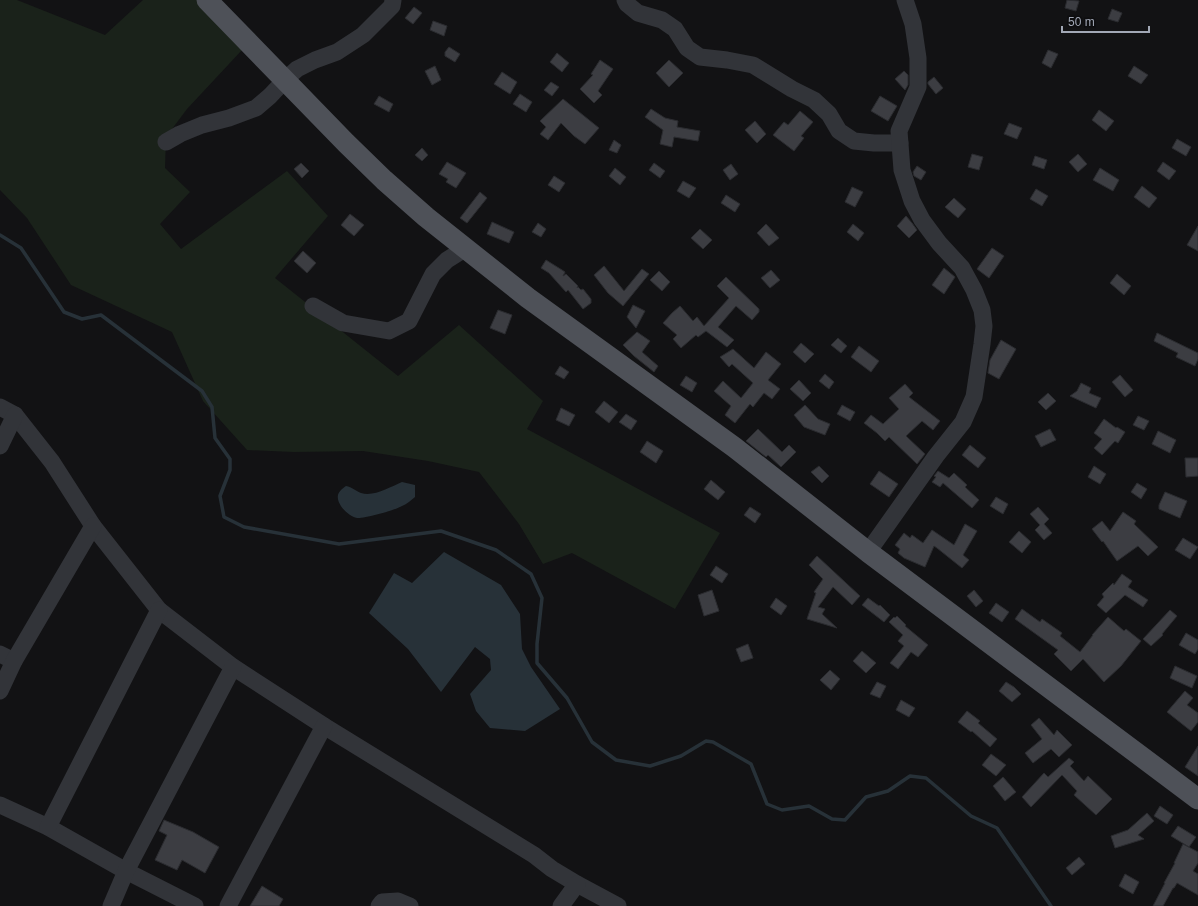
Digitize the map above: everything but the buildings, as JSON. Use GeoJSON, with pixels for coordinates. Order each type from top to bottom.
{"type":"FeatureCollection","features":[{"type":"Feature","properties":{"kind":"main road"},"geometry":{"type":"LineString","coordinates":[[207,0],[346,143],[384,180],[426,217],[528,298],[734,447],[868,552],[1198,799]]}},
{"type":"Feature","properties":{"kind":"street"},"geometry":{"type":"LineString","coordinates":[[166,142],[180,134],[202,125],[229,118],[256,108],[297,69],[314,60],[337,52],[363,35],[392,6],[393,0]]}},
{"type":"Feature","properties":{"kind":"street"},"geometry":{"type":"LineString","coordinates":[[625,0],[627,4],[638,13],[662,20],[675,29],[687,48],[700,57],[752,65],[792,89],[814,100],[829,114],[839,131],[854,141],[900,143]]}},
{"type":"Feature","properties":{"kind":"street"},"geometry":{"type":"LineString","coordinates":[[868,552],[936,456],[963,422],[974,397],[984,326],[982,310],[974,290],[962,268],[939,243],[922,220],[912,201],[902,170],[899,131],[918,86],[918,58],[914,24],[905,0]]}},
{"type":"Feature","properties":{"kind":"street"},"geometry":{"type":"LineString","coordinates":[[313,306],[342,323],[389,331],[409,321],[433,274],[446,260],[466,248]]}},
{"type":"Feature","properties":{"kind":"street"},"geometry":{"type":"LineString","coordinates":[[0,407],[15,415],[52,462],[93,526],[159,610],[233,667],[324,726],[534,855],[552,869],[618,906]]}},
{"type":"Feature","properties":{"kind":"street"},"geometry":{"type":"LineString","coordinates":[[0,446],[15,415]]}},
{"type":"Feature","properties":{"kind":"street"},"geometry":{"type":"LineString","coordinates":[[0,691],[7,658],[93,526]]}},
{"type":"Feature","properties":{"kind":"street"},"geometry":{"type":"LineString","coordinates":[[48,827],[159,610]]}},
{"type":"Feature","properties":{"kind":"street"},"geometry":{"type":"LineString","coordinates":[[111,906],[126,871],[233,667]]}},
{"type":"Feature","properties":{"kind":"street"},"geometry":{"type":"LineString","coordinates":[[228,906],[324,726]]}},
{"type":"Feature","properties":{"kind":"street"},"geometry":{"type":"LineString","coordinates":[[0,805],[48,827],[126,871],[195,906]]}},
{"type":"Feature","properties":{"kind":"street"},"geometry":{"type":"LineString","coordinates":[[560,906],[577,884]]}},
{"type":"Feature","properties":{"kind":"street"},"geometry":{"type":"LineString","coordinates":[[379,906],[382,902],[398,901],[410,906]]}},
{"type":"Feature","properties":{"kind":"shaded area"},"geometry":{"type":"Polygon","coordinates":[[[0,0],[17,0],[105,35],[143,0],[218,0],[256,35],[187,109],[166,137],[165,168],[190,192],[160,224],[181,249],[287,171],[328,216],[275,278],[398,376],[459,325],[543,401],[527,429],[720,533],[675,609],[572,553],[543,564],[519,524],[479,472],[428,461],[363,451],[294,452],[247,450],[203,401],[172,332],[71,285],[27,218],[0,190],[0,0]]]}},
{"type":"Feature","properties":{"kind":"shaded area"},"geometry":{"type":"Polygon","coordinates":[[[402,482],[415,485],[415,497],[399,508],[387,512],[357,518],[343,509],[339,502],[338,495],[346,486],[361,493],[371,494],[377,493],[402,482]]]}},
{"type":"Feature","properties":{"kind":"shaded area"},"geometry":{"type":"Polygon","coordinates":[[[444,552],[501,585],[520,614],[522,649],[531,667],[560,709],[525,731],[490,728],[476,711],[470,694],[491,670],[490,659],[475,647],[441,692],[408,649],[369,613],[394,573],[412,583],[444,552]]]}},
{"type":"Feature","properties":{"kind":"waterway"},"geometry":{"type":"LineString","coordinates":[[0,235],[21,248],[64,312],[82,319],[101,315],[202,391],[212,407],[215,438],[230,459],[230,470],[220,496],[224,517],[244,527],[339,544],[441,531],[496,550],[531,574],[542,598],[537,644],[537,663],[567,698],[592,742],[616,760],[650,766],[681,756],[706,741],[713,742],[751,764],[767,804],[782,810],[809,806],[832,819],[845,820],[866,797],[888,791],[910,776],[926,778],[971,816],[997,828],[1051,906]]}}]}
